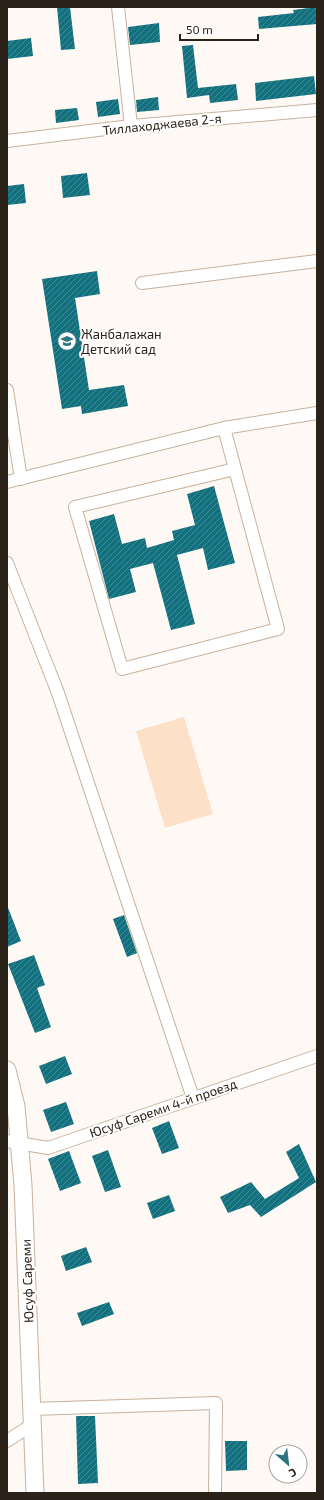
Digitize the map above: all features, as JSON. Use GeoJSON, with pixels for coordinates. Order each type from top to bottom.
{"type":"FeatureCollection","features":[{"type":"Feature","properties":{"kind":"main road","name":"Юсуф Сареми"},"geometry":{"type":"LineString","coordinates":[[7,1070],[16,1106],[13,1143],[23,1185],[35,1493]]}},
{"type":"Feature","properties":{"kind":"street"},"geometry":{"type":"LineString","coordinates":[[118,7],[131,126]]}},
{"type":"Feature","properties":{"kind":"street","name":"Тиллаходжаева 2-я"},"geometry":{"type":"LineString","coordinates":[[7,141],[131,126],[317,110]]}},
{"type":"Feature","properties":{"kind":"street"},"geometry":{"type":"LineString","coordinates":[[142,283],[317,261]]}},
{"type":"Feature","properties":{"kind":"street"},"geometry":{"type":"LineString","coordinates":[[7,390],[22,479]]}},
{"type":"Feature","properties":{"kind":"street"},"geometry":{"type":"LineString","coordinates":[[7,482],[224,428],[317,413]]}},
{"type":"Feature","properties":{"kind":"street"},"geometry":{"type":"LineString","coordinates":[[224,428],[278,629],[122,669],[75,508],[235,469]]}},
{"type":"Feature","properties":{"kind":"street"},"geometry":{"type":"LineString","coordinates":[[7,563],[58,693],[193,1098]]}},
{"type":"Feature","properties":{"kind":"street","name":"Юсуф Сареми 4-й проезд"},"geometry":{"type":"LineString","coordinates":[[13,1143],[48,1148],[317,1056]]}},
{"type":"Feature","properties":{"kind":"street"},"geometry":{"type":"LineString","coordinates":[[7,1441],[32,1417],[216,1403],[215,1493]]}},
{"type":"Feature","properties":{"kind":"shaded area"},"geometry":{"type":"Polygon","coordinates":[[[184,717],[213,814],[165,828],[136,731],[184,717]]]}},
{"type":"Feature","properties":{"kind":"building"},"geometry":{"type":"Polygon","coordinates":[[[57,7],[70,7],[75,49],[61,50],[57,7]]]}},
{"type":"Feature","properties":{"kind":"building"},"geometry":{"type":"Polygon","coordinates":[[[317,7],[317,24],[259,29],[258,17],[294,13],[293,10],[317,7]]]}},
{"type":"Feature","properties":{"kind":"building"},"geometry":{"type":"Polygon","coordinates":[[[159,23],[160,42],[130,45],[128,27],[159,23]]]}},
{"type":"Feature","properties":{"kind":"building"},"geometry":{"type":"Polygon","coordinates":[[[31,38],[33,56],[7,59],[7,41],[31,38]]]}},
{"type":"Feature","properties":{"kind":"building"},"geometry":{"type":"Polygon","coordinates":[[[193,45],[198,88],[236,84],[238,100],[210,103],[209,95],[187,98],[182,46],[193,45]]]}},
{"type":"Feature","properties":{"kind":"building"},"geometry":{"type":"Polygon","coordinates":[[[314,76],[316,94],[256,101],[255,83],[314,76]]]}},
{"type":"Feature","properties":{"kind":"building"},"geometry":{"type":"Polygon","coordinates":[[[158,97],[159,110],[137,112],[136,100],[158,97]]]}},
{"type":"Feature","properties":{"kind":"building"},"geometry":{"type":"Polygon","coordinates":[[[118,99],[120,114],[98,117],[96,102],[118,99]]]}},
{"type":"Feature","properties":{"kind":"building"},"geometry":{"type":"Polygon","coordinates":[[[77,108],[79,120],[56,123],[55,110],[77,108]]]}},
{"type":"Feature","properties":{"kind":"building"},"geometry":{"type":"Polygon","coordinates":[[[87,173],[90,195],[63,198],[61,176],[87,173]]]}},
{"type":"Feature","properties":{"kind":"building"},"geometry":{"type":"Polygon","coordinates":[[[24,184],[26,203],[7,205],[7,186],[24,184]]]}},
{"type":"Feature","properties":{"kind":"building","name":"Жанбалажан Детский сад"},"geometry":{"type":"Polygon","coordinates":[[[97,271],[100,294],[75,298],[89,390],[124,385],[128,406],[82,414],[81,406],[62,409],[42,279],[97,271]]]}},
{"type":"Feature","properties":{"kind":"building"},"geometry":{"type":"Polygon","coordinates":[[[214,486],[235,563],[208,570],[203,548],[177,555],[195,624],[171,630],[153,563],[130,569],[136,592],[109,599],[89,521],[114,514],[122,544],[145,538],[147,548],[174,540],[172,531],[195,525],[187,494],[214,486]]]}},
{"type":"Feature","properties":{"kind":"building"},"geometry":{"type":"Polygon","coordinates":[[[7,905],[21,941],[7,947],[7,905]]]}},
{"type":"Feature","properties":{"kind":"building"},"geometry":{"type":"Polygon","coordinates":[[[124,915],[137,953],[127,957],[113,919],[124,915]]]}},
{"type":"Feature","properties":{"kind":"building"},"geometry":{"type":"Polygon","coordinates":[[[34,955],[45,985],[37,988],[51,1027],[35,1033],[8,964],[34,955]]]}},
{"type":"Feature","properties":{"kind":"building"},"geometry":{"type":"Polygon","coordinates":[[[65,1056],[72,1074],[46,1084],[39,1066],[65,1056]]]}},
{"type":"Feature","properties":{"kind":"building"},"geometry":{"type":"Polygon","coordinates":[[[66,1102],[74,1124],[51,1132],[43,1110],[66,1102]]]}},
{"type":"Feature","properties":{"kind":"building"},"geometry":{"type":"Polygon","coordinates":[[[169,1121],[179,1148],[162,1154],[152,1128],[169,1121]]]}},
{"type":"Feature","properties":{"kind":"building"},"geometry":{"type":"Polygon","coordinates":[[[299,1144],[316,1182],[261,1217],[250,1205],[228,1213],[220,1197],[251,1182],[265,1199],[299,1178],[286,1152],[299,1144]]]}},
{"type":"Feature","properties":{"kind":"building"},"geometry":{"type":"Polygon","coordinates":[[[108,1150],[121,1187],[105,1192],[92,1156],[108,1150]]]}},
{"type":"Feature","properties":{"kind":"building"},"geometry":{"type":"Polygon","coordinates":[[[69,1151],[81,1183],[60,1191],[48,1159],[69,1151]]]}},
{"type":"Feature","properties":{"kind":"building"},"geometry":{"type":"Polygon","coordinates":[[[169,1195],[175,1211],[153,1219],[147,1203],[169,1195]]]}},
{"type":"Feature","properties":{"kind":"building"},"geometry":{"type":"Polygon","coordinates":[[[86,1247],[92,1262],[66,1271],[61,1256],[86,1247]]]}},
{"type":"Feature","properties":{"kind":"building"},"geometry":{"type":"Polygon","coordinates":[[[109,1302],[114,1314],[82,1326],[77,1313],[109,1302]]]}},
{"type":"Feature","properties":{"kind":"building"},"geometry":{"type":"Polygon","coordinates":[[[76,1416],[95,1416],[98,1483],[78,1484],[76,1416]]]}},
{"type":"Feature","properties":{"kind":"building"},"geometry":{"type":"Polygon","coordinates":[[[225,1441],[247,1441],[247,1470],[226,1471],[225,1441]]]}},
{"type":"Feature","properties":{"kind":"place","name":"Жанбалажан Детский сад"},"geometry":{"type":"Point","coordinates":[67,341]}}]}
